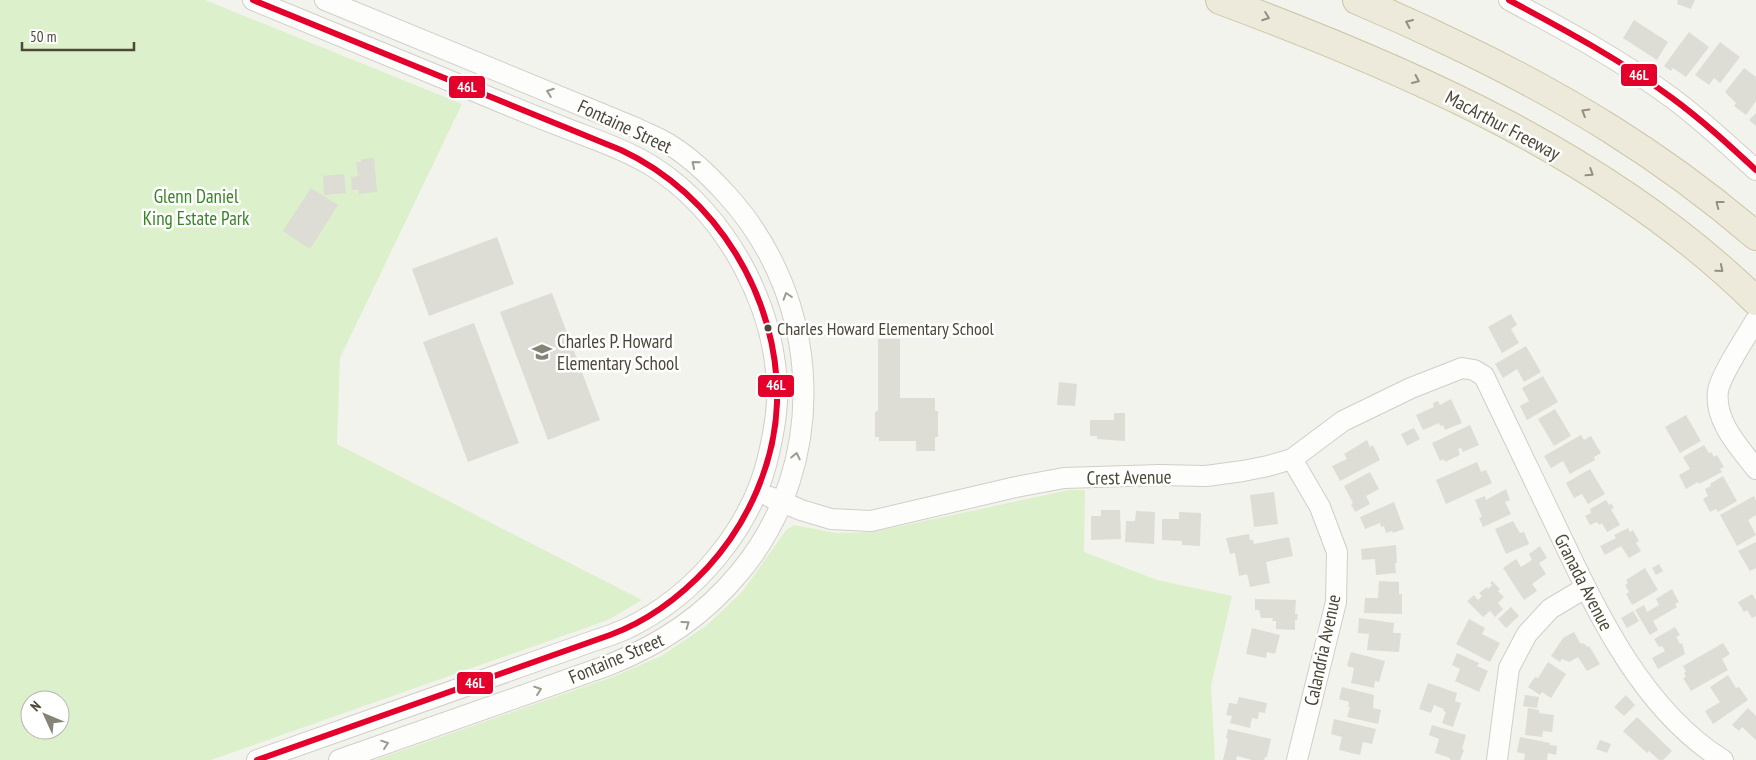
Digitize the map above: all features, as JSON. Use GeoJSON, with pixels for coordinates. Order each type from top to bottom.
{"type":"FeatureCollection","features":[{"type":"Feature","properties":{"kind":"highway","name":"MacArthur Freeway"},"geometry":{"type":"LineString","coordinates":[[1220,0],[1338,45],[1415,79],[1528,136],[1640,206],[1694,246],[1756,301]]}},
{"type":"Feature","properties":{"kind":"highway"},"geometry":{"type":"LineString","coordinates":[[1357,0],[1486,59],[1553,94],[1613,129],[1670,166],[1756,236]]}},
{"type":"Feature","properties":{"kind":"street","name":"Fontaine Street"},"geometry":{"type":"LineString","coordinates":[[253,0],[519,110],[624,151],[678,184],[717,225],[748,275],[760,302],[770,336],[775,365],[777,401],[774,432],[757,492],[738,528],[718,556],[676,597],[653,613],[628,628],[599,640],[257,760]]}},
{"type":"Feature","properties":{"kind":"street","name":"Fontaine Street"},"geometry":{"type":"LineString","coordinates":[[326,0],[563,97],[667,143],[694,163],[734,203],[758,234],[775,264],[787,295],[797,332],[802,363],[804,403],[801,436],[792,474],[782,502],[762,541],[740,572],[693,619],[640,652],[609,665],[339,760]]}},
{"type":"Feature","properties":{"kind":"street"},"geometry":{"type":"LineString","coordinates":[[1509,0],[1632,70],[1674,99],[1756,170]]}},
{"type":"Feature","properties":{"kind":"street"},"geometry":{"type":"LineString","coordinates":[[1756,320],[1718,390],[1718,405],[1723,421],[1734,440],[1756,469]]}},
{"type":"Feature","properties":{"kind":"street","name":"Crest Avenue"},"geometry":{"type":"LineString","coordinates":[[757,492],[801,510],[831,519],[871,521],[1016,487],[1064,478],[1206,476],[1268,466],[1292,459],[1343,422],[1411,388],[1462,368],[1474,370],[1484,376]]}},
{"type":"Feature","properties":{"kind":"street","name":"Granada Avenue"},"geometry":{"type":"LineString","coordinates":[[1484,376],[1585,588],[1613,639],[1642,684],[1679,725],[1712,757]]}},
{"type":"Feature","properties":{"kind":"street","name":"Calandria Avenue"},"geometry":{"type":"LineString","coordinates":[[1292,459],[1320,507],[1337,552],[1336,602],[1297,760]]}},
{"type":"Feature","properties":{"kind":"street"},"geometry":{"type":"LineString","coordinates":[[1497,760],[1509,668],[1527,634],[1550,609],[1585,588]]}},
{"type":"Feature","properties":{"kind":"green space","name":"Glenn Daniel King Estate Park"},"geometry":{"type":"Polygon","coordinates":[[[0,0],[205,0],[462,104],[340,358],[337,444],[642,600],[608,620],[211,760],[0,760],[0,0]]]}},
{"type":"Feature","properties":{"kind":"green space"},"geometry":{"type":"Polygon","coordinates":[[[1069,490],[1085,490],[1084,552],[1157,580],[1232,596],[1211,686],[1215,760],[375,760],[615,676],[661,656],[706,626],[742,592],[786,530],[794,525],[836,533],[873,532],[1069,490]]]}},
{"type":"Feature","properties":{"kind":"building"},"geometry":{"type":"Polygon","coordinates":[[[1678,0],[1695,0],[1691,9],[1677,4],[1678,0]]]}},
{"type":"Feature","properties":{"kind":"building"},"geometry":{"type":"Polygon","coordinates":[[[1634,20],[1668,42],[1657,60],[1623,38],[1634,20]]]}},
{"type":"Feature","properties":{"kind":"building"},"geometry":{"type":"Polygon","coordinates":[[[1689,32],[1709,47],[1686,77],[1673,68],[1671,71],[1664,66],[1689,32]]]}},
{"type":"Feature","properties":{"kind":"building"},"geometry":{"type":"Polygon","coordinates":[[[1720,42],[1740,57],[1720,83],[1714,78],[1709,85],[1695,75],[1720,42]]]}},
{"type":"Feature","properties":{"kind":"building"},"geometry":{"type":"Polygon","coordinates":[[[1744,68],[1756,77],[1756,101],[1746,115],[1734,106],[1736,103],[1725,92],[1744,68]]]}},
{"type":"Feature","properties":{"kind":"building"},"geometry":{"type":"Polygon","coordinates":[[[1756,113],[1756,126],[1749,120],[1756,113]]]}},
{"type":"Feature","properties":{"kind":"building"},"geometry":{"type":"Polygon","coordinates":[[[374,158],[377,192],[359,194],[359,190],[352,190],[351,177],[358,176],[356,162],[361,162],[361,159],[374,158]]]}},
{"type":"Feature","properties":{"kind":"building"},"geometry":{"type":"Polygon","coordinates":[[[344,174],[346,193],[324,195],[323,176],[344,174]]]}},
{"type":"Feature","properties":{"kind":"building"},"geometry":{"type":"Polygon","coordinates":[[[311,188],[338,205],[310,249],[283,231],[311,188]]]}},
{"type":"Feature","properties":{"kind":"building"},"geometry":{"type":"Polygon","coordinates":[[[497,237],[514,284],[429,316],[412,269],[497,237]]]}},
{"type":"Feature","properties":{"kind":"building"},"geometry":{"type":"Polygon","coordinates":[[[552,293],[600,420],[548,440],[500,312],[552,293]]]}},
{"type":"Feature","properties":{"kind":"building"},"geometry":{"type":"Polygon","coordinates":[[[1511,314],[1517,325],[1511,329],[1519,343],[1502,353],[1488,327],[1511,314]]]}},
{"type":"Feature","properties":{"kind":"building"},"geometry":{"type":"Polygon","coordinates":[[[474,323],[519,443],[468,462],[423,342],[474,323]]]}},
{"type":"Feature","properties":{"kind":"building"},"geometry":{"type":"Polygon","coordinates":[[[878,339],[900,339],[900,398],[935,398],[935,411],[938,411],[938,437],[935,437],[935,451],[916,451],[916,441],[879,441],[879,437],[875,437],[875,412],[878,411],[878,339]]]}},
{"type":"Feature","properties":{"kind":"building"},"geometry":{"type":"Polygon","coordinates":[[[1526,346],[1541,372],[1524,382],[1517,369],[1503,378],[1495,364],[1526,346]]]}},
{"type":"Feature","properties":{"kind":"building"},"geometry":{"type":"Polygon","coordinates":[[[1543,376],[1558,402],[1527,420],[1520,406],[1529,401],[1522,388],[1543,376]]]}},
{"type":"Feature","properties":{"kind":"building"},"geometry":{"type":"Polygon","coordinates":[[[1059,382],[1077,384],[1075,406],[1057,405],[1059,382]]]}},
{"type":"Feature","properties":{"kind":"building"},"geometry":{"type":"Polygon","coordinates":[[[1451,399],[1462,423],[1445,430],[1443,425],[1440,426],[1439,423],[1423,430],[1416,415],[1434,407],[1433,403],[1438,401],[1440,405],[1451,399]]]}},
{"type":"Feature","properties":{"kind":"building"},"geometry":{"type":"Polygon","coordinates":[[[1555,409],[1571,436],[1554,446],[1538,419],[1555,409]]]}},
{"type":"Feature","properties":{"kind":"building"},"geometry":{"type":"Polygon","coordinates":[[[1114,413],[1125,413],[1125,441],[1097,439],[1097,436],[1090,436],[1090,420],[1114,420],[1114,413]]]}},
{"type":"Feature","properties":{"kind":"building"},"geometry":{"type":"Polygon","coordinates":[[[1686,415],[1701,441],[1680,453],[1665,427],[1686,415]]]}},
{"type":"Feature","properties":{"kind":"building"},"geometry":{"type":"Polygon","coordinates":[[[1470,425],[1479,445],[1463,452],[1461,448],[1458,449],[1460,455],[1445,462],[1444,459],[1440,461],[1432,443],[1470,425]]]}},
{"type":"Feature","properties":{"kind":"building"},"geometry":{"type":"Polygon","coordinates":[[[1414,428],[1420,439],[1407,446],[1401,434],[1414,428]]]}},
{"type":"Feature","properties":{"kind":"building"},"geometry":{"type":"Polygon","coordinates":[[[1581,435],[1584,440],[1591,436],[1601,453],[1594,457],[1595,460],[1570,474],[1563,461],[1551,468],[1544,456],[1581,435]]]}},
{"type":"Feature","properties":{"kind":"building"},"geometry":{"type":"Polygon","coordinates":[[[1367,440],[1370,447],[1373,445],[1380,460],[1340,481],[1332,466],[1347,459],[1344,454],[1367,440]]]}},
{"type":"Feature","properties":{"kind":"building"},"geometry":{"type":"Polygon","coordinates":[[[1704,445],[1714,457],[1717,455],[1724,467],[1720,469],[1722,472],[1686,489],[1679,475],[1690,469],[1683,457],[1704,445]]]}},
{"type":"Feature","properties":{"kind":"building"},"geometry":{"type":"Polygon","coordinates":[[[1477,462],[1481,472],[1486,470],[1492,483],[1446,504],[1436,480],[1477,462]]]}},
{"type":"Feature","properties":{"kind":"building"},"geometry":{"type":"Polygon","coordinates":[[[1590,469],[1605,494],[1588,504],[1582,494],[1574,498],[1566,483],[1590,469]]]}},
{"type":"Feature","properties":{"kind":"building"},"geometry":{"type":"Polygon","coordinates":[[[1370,472],[1379,489],[1366,496],[1370,504],[1355,512],[1351,504],[1353,503],[1344,486],[1370,472]]]}},
{"type":"Feature","properties":{"kind":"building"},"geometry":{"type":"Polygon","coordinates":[[[1723,476],[1737,501],[1718,512],[1716,509],[1710,512],[1703,499],[1708,496],[1705,489],[1723,476]]]}},
{"type":"Feature","properties":{"kind":"building"},"geometry":{"type":"Polygon","coordinates":[[[1506,489],[1510,500],[1505,502],[1511,514],[1483,527],[1479,518],[1482,517],[1475,500],[1485,496],[1486,500],[1506,489]]]}},
{"type":"Feature","properties":{"kind":"building"},"geometry":{"type":"Polygon","coordinates":[[[1274,492],[1278,524],[1254,527],[1250,495],[1274,492]]]}},
{"type":"Feature","properties":{"kind":"building"},"geometry":{"type":"Polygon","coordinates":[[[1754,496],[1756,515],[1748,520],[1756,535],[1737,546],[1720,515],[1754,496]]]}},
{"type":"Feature","properties":{"kind":"building"},"geometry":{"type":"Polygon","coordinates":[[[1606,500],[1614,508],[1611,509],[1620,525],[1607,532],[1602,523],[1599,525],[1597,522],[1590,525],[1585,516],[1591,513],[1590,509],[1606,500]]]}},
{"type":"Feature","properties":{"kind":"building"},"geometry":{"type":"Polygon","coordinates":[[[1394,502],[1404,529],[1393,533],[1392,531],[1386,533],[1384,526],[1381,527],[1380,523],[1365,529],[1360,517],[1394,502]]]}},
{"type":"Feature","properties":{"kind":"building"},"geometry":{"type":"Polygon","coordinates":[[[1101,510],[1120,510],[1121,539],[1091,540],[1091,516],[1101,516],[1101,510]]]}},
{"type":"Feature","properties":{"kind":"building"},"geometry":{"type":"Polygon","coordinates":[[[1136,511],[1155,512],[1154,544],[1125,542],[1126,521],[1135,521],[1136,511]]]}},
{"type":"Feature","properties":{"kind":"building"},"geometry":{"type":"Polygon","coordinates":[[[1179,512],[1201,513],[1200,546],[1182,545],[1182,541],[1162,540],[1162,519],[1179,519],[1179,512]]]}},
{"type":"Feature","properties":{"kind":"building"},"geometry":{"type":"Polygon","coordinates":[[[1513,521],[1520,533],[1524,532],[1529,544],[1506,554],[1495,529],[1513,521]]]}},
{"type":"Feature","properties":{"kind":"building"},"geometry":{"type":"Polygon","coordinates":[[[1628,528],[1630,532],[1633,530],[1639,541],[1636,543],[1641,551],[1629,558],[1621,546],[1605,555],[1600,546],[1616,538],[1614,535],[1628,528]]]}},
{"type":"Feature","properties":{"kind":"building"},"geometry":{"type":"Polygon","coordinates":[[[1249,534],[1250,540],[1253,540],[1254,544],[1289,537],[1293,556],[1266,562],[1270,583],[1250,587],[1247,574],[1239,576],[1235,553],[1230,554],[1226,538],[1249,534]]]}},
{"type":"Feature","properties":{"kind":"building"},"geometry":{"type":"Polygon","coordinates":[[[1756,542],[1756,568],[1750,571],[1738,551],[1756,542]]]}},
{"type":"Feature","properties":{"kind":"building"},"geometry":{"type":"Polygon","coordinates":[[[1396,545],[1396,573],[1376,575],[1375,559],[1362,560],[1361,549],[1396,545]]]}},
{"type":"Feature","properties":{"kind":"building"},"geometry":{"type":"Polygon","coordinates":[[[1540,546],[1547,558],[1539,563],[1546,574],[1532,584],[1537,591],[1524,600],[1503,568],[1516,559],[1521,567],[1532,560],[1529,554],[1540,546]]]}},
{"type":"Feature","properties":{"kind":"building"},"geometry":{"type":"Polygon","coordinates":[[[1659,564],[1663,571],[1656,575],[1652,568],[1659,564]]]}},
{"type":"Feature","properties":{"kind":"building"},"geometry":{"type":"Polygon","coordinates":[[[1645,568],[1658,590],[1632,605],[1626,594],[1629,592],[1625,585],[1628,583],[1626,580],[1645,568]]]}},
{"type":"Feature","properties":{"kind":"building"},"geometry":{"type":"Polygon","coordinates":[[[1379,581],[1399,582],[1399,594],[1402,594],[1402,614],[1364,613],[1365,598],[1378,598],[1379,581]]]}},
{"type":"Feature","properties":{"kind":"building"},"geometry":{"type":"Polygon","coordinates":[[[1492,581],[1500,589],[1498,591],[1504,597],[1498,603],[1503,609],[1495,617],[1490,611],[1483,617],[1467,601],[1474,595],[1478,600],[1482,596],[1479,593],[1487,587],[1488,589],[1492,585],[1490,583],[1492,581]]]}},
{"type":"Feature","properties":{"kind":"building"},"geometry":{"type":"Polygon","coordinates":[[[1672,589],[1679,602],[1675,604],[1677,607],[1653,621],[1658,630],[1650,635],[1635,610],[1644,605],[1647,612],[1659,605],[1656,599],[1672,589]]]}},
{"type":"Feature","properties":{"kind":"building"},"geometry":{"type":"Polygon","coordinates":[[[1752,594],[1756,600],[1756,616],[1752,618],[1747,610],[1744,612],[1738,602],[1752,594]]]}},
{"type":"Feature","properties":{"kind":"building"},"geometry":{"type":"Polygon","coordinates":[[[1255,599],[1296,600],[1295,614],[1298,614],[1297,620],[1295,620],[1295,630],[1276,629],[1276,621],[1272,621],[1273,618],[1261,618],[1259,610],[1255,610],[1255,599]]]}},
{"type":"Feature","properties":{"kind":"building"},"geometry":{"type":"Polygon","coordinates":[[[1511,607],[1519,616],[1506,628],[1498,619],[1511,607]]]}},
{"type":"Feature","properties":{"kind":"building"},"geometry":{"type":"Polygon","coordinates":[[[1633,611],[1639,621],[1627,628],[1621,618],[1633,611]]]}},
{"type":"Feature","properties":{"kind":"building"},"geometry":{"type":"Polygon","coordinates":[[[1359,618],[1394,623],[1393,633],[1401,633],[1399,652],[1367,650],[1369,634],[1358,633],[1359,618]]]}},
{"type":"Feature","properties":{"kind":"building"},"geometry":{"type":"Polygon","coordinates":[[[1469,619],[1485,628],[1482,634],[1500,643],[1490,662],[1456,644],[1469,619]]]}},
{"type":"Feature","properties":{"kind":"building"},"geometry":{"type":"Polygon","coordinates":[[[1675,627],[1680,635],[1676,637],[1680,644],[1682,643],[1685,654],[1658,669],[1652,658],[1665,651],[1662,646],[1659,647],[1654,639],[1675,627]]]}},
{"type":"Feature","properties":{"kind":"building"},"geometry":{"type":"Polygon","coordinates":[[[1252,628],[1280,635],[1275,654],[1267,652],[1266,658],[1246,654],[1252,628]]]}},
{"type":"Feature","properties":{"kind":"building"},"geometry":{"type":"Polygon","coordinates":[[[1574,632],[1580,643],[1585,644],[1587,647],[1589,646],[1600,664],[1587,671],[1578,657],[1569,662],[1562,659],[1560,662],[1551,656],[1563,638],[1574,632]]]}},
{"type":"Feature","properties":{"kind":"building"},"geometry":{"type":"Polygon","coordinates":[[[1723,643],[1730,654],[1722,659],[1728,670],[1691,691],[1683,678],[1686,677],[1684,673],[1686,672],[1683,666],[1723,643]]]}},
{"type":"Feature","properties":{"kind":"building"},"geometry":{"type":"Polygon","coordinates":[[[1351,652],[1385,661],[1379,682],[1375,681],[1374,688],[1351,683],[1354,668],[1347,666],[1351,652]]]}},
{"type":"Feature","properties":{"kind":"building"},"geometry":{"type":"Polygon","coordinates":[[[1457,653],[1479,663],[1477,666],[1488,671],[1479,692],[1455,681],[1460,669],[1452,665],[1457,653]]]}},
{"type":"Feature","properties":{"kind":"building"},"geometry":{"type":"Polygon","coordinates":[[[1548,662],[1566,674],[1551,698],[1542,692],[1540,695],[1528,687],[1535,677],[1538,678],[1548,662]]]}},
{"type":"Feature","properties":{"kind":"building"},"geometry":{"type":"Polygon","coordinates":[[[1728,675],[1736,688],[1739,687],[1748,700],[1713,724],[1705,711],[1720,702],[1710,687],[1728,675]]]}},
{"type":"Feature","properties":{"kind":"building"},"geometry":{"type":"Polygon","coordinates":[[[1428,683],[1457,693],[1455,701],[1461,703],[1453,727],[1442,723],[1446,712],[1443,711],[1444,709],[1434,705],[1431,713],[1419,709],[1428,683]]]}},
{"type":"Feature","properties":{"kind":"building"},"geometry":{"type":"Polygon","coordinates":[[[1342,687],[1374,695],[1373,708],[1381,710],[1378,724],[1347,717],[1350,707],[1348,707],[1349,702],[1339,699],[1342,687]]]}},
{"type":"Feature","properties":{"kind":"building"},"geometry":{"type":"Polygon","coordinates":[[[1525,695],[1539,697],[1537,708],[1523,706],[1525,695]]]}},
{"type":"Feature","properties":{"kind":"building"},"geometry":{"type":"Polygon","coordinates":[[[1626,695],[1635,705],[1624,716],[1614,707],[1626,695]]]}},
{"type":"Feature","properties":{"kind":"building"},"geometry":{"type":"Polygon","coordinates":[[[1239,697],[1267,703],[1265,713],[1259,712],[1258,719],[1252,718],[1250,728],[1230,723],[1232,716],[1226,715],[1229,703],[1237,704],[1239,697]]]}},
{"type":"Feature","properties":{"kind":"building"},"geometry":{"type":"Polygon","coordinates":[[[1528,708],[1539,710],[1539,713],[1554,715],[1552,732],[1543,731],[1542,737],[1525,735],[1528,708]]]}},
{"type":"Feature","properties":{"kind":"building"},"geometry":{"type":"Polygon","coordinates":[[[1748,708],[1756,716],[1756,740],[1742,727],[1739,731],[1732,725],[1748,708]]]}},
{"type":"Feature","properties":{"kind":"building"},"geometry":{"type":"Polygon","coordinates":[[[1637,717],[1672,751],[1663,760],[1659,760],[1649,751],[1647,753],[1623,731],[1637,717]]]}},
{"type":"Feature","properties":{"kind":"building"},"geometry":{"type":"Polygon","coordinates":[[[1334,719],[1376,729],[1372,744],[1363,742],[1360,755],[1339,750],[1342,737],[1331,734],[1334,719]]]}},
{"type":"Feature","properties":{"kind":"building"},"geometry":{"type":"Polygon","coordinates":[[[1432,725],[1466,735],[1462,749],[1464,750],[1460,760],[1450,760],[1450,758],[1435,753],[1439,739],[1429,735],[1432,725]]]}},
{"type":"Feature","properties":{"kind":"building"},"geometry":{"type":"Polygon","coordinates":[[[1228,729],[1271,739],[1267,757],[1264,760],[1252,760],[1237,756],[1236,760],[1223,760],[1228,739],[1226,738],[1228,729]]]}},
{"type":"Feature","properties":{"kind":"building"},"geometry":{"type":"Polygon","coordinates":[[[1520,737],[1557,746],[1556,755],[1548,753],[1547,760],[1524,760],[1525,754],[1517,752],[1520,737]]]}},
{"type":"Feature","properties":{"kind":"building"},"geometry":{"type":"Polygon","coordinates":[[[1600,740],[1611,744],[1607,753],[1596,749],[1600,740]]]}},
{"type":"Feature","properties":{"kind":"transit line","name":"46L"},"geometry":{"type":"LineString","coordinates":[[253,0],[621,150],[655,169],[686,193],[713,222],[736,254],[754,288],[767,325],[775,364],[777,403],[771,448],[765,470],[747,512],[722,550],[708,567],[687,588],[663,607],[638,623],[610,635],[257,760]]}},
{"type":"Feature","properties":{"kind":"transit line","name":"46L"},"geometry":{"type":"LineString","coordinates":[[1509,0],[1592,46],[1653,84],[1705,124],[1756,170]]}},
{"type":"Feature","properties":{"kind":"place","name":"Charles Howard Elementary School"},"geometry":{"type":"Point","coordinates":[768,328]}},
{"type":"Feature","properties":{"kind":"place","name":"Charles P. Howard Elementary School"},"geometry":{"type":"Point","coordinates":[542,352]}}]}
